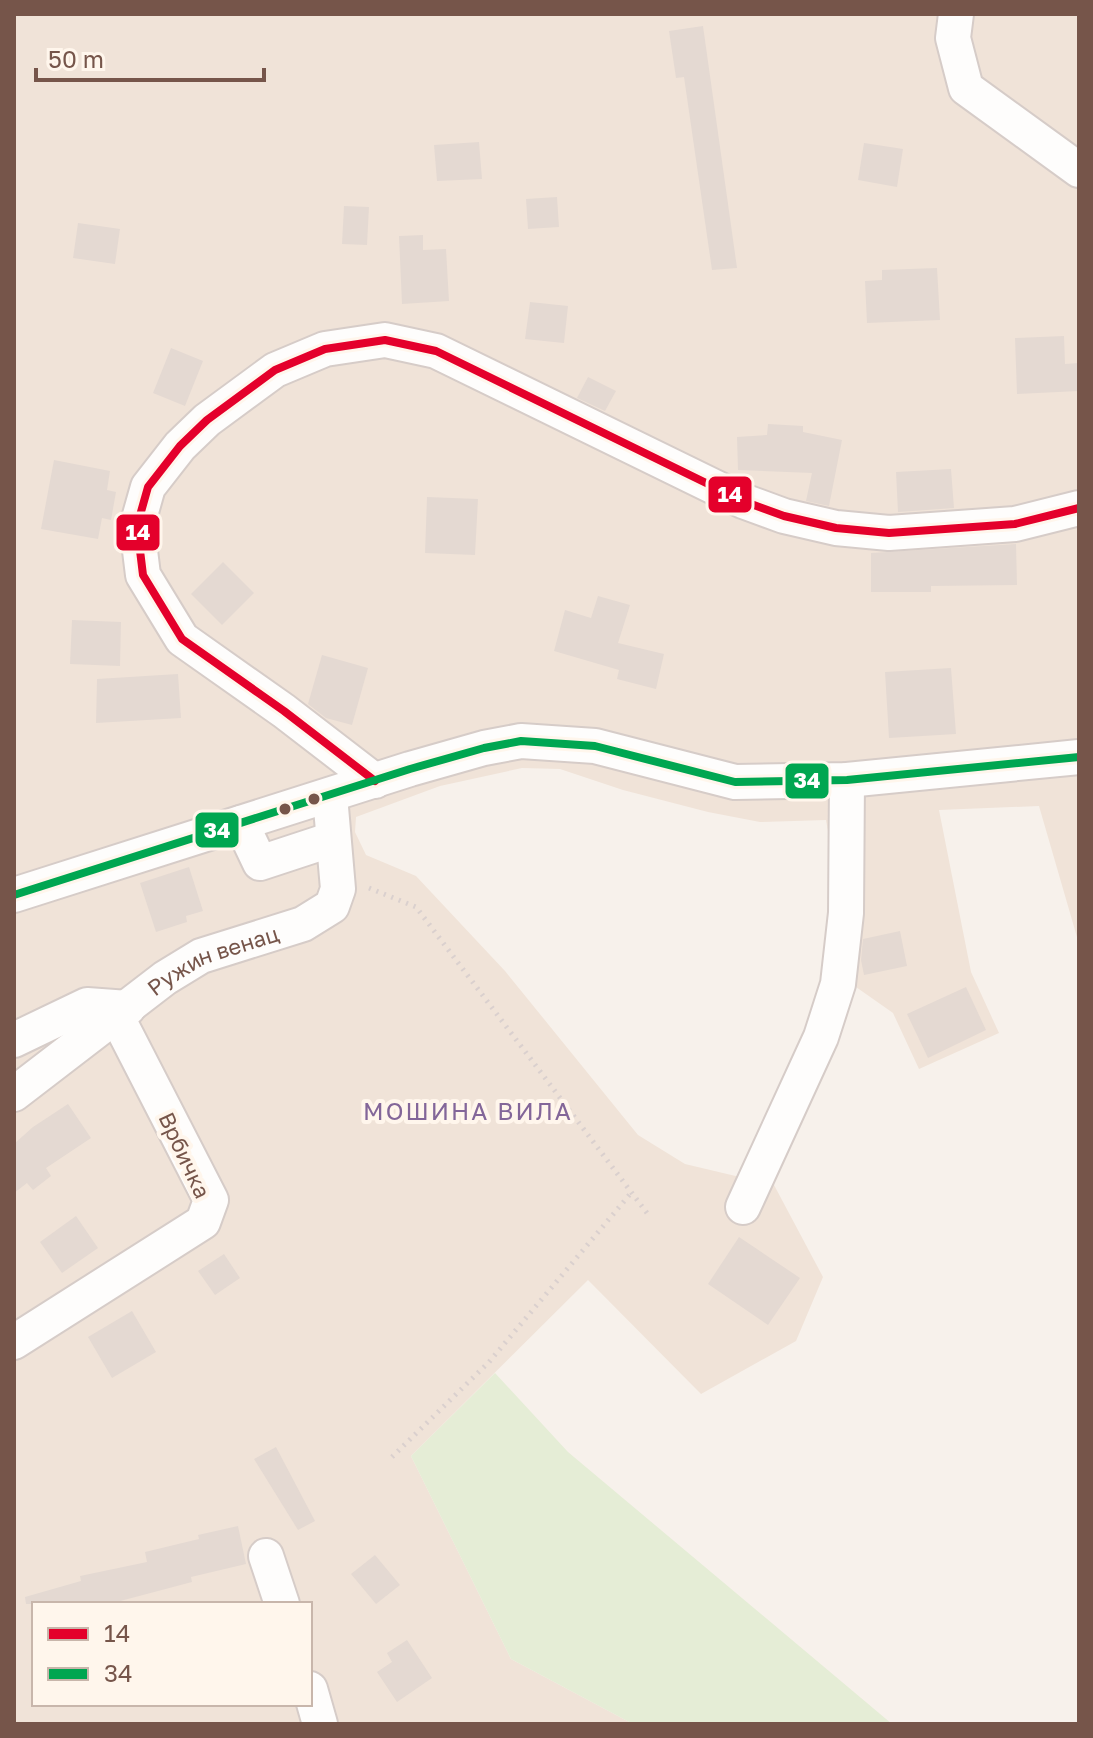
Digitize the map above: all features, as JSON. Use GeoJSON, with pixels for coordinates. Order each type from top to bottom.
{"type":"FeatureCollection","features":[{"type":"Feature","properties":{"kind":"street"},"geometry":{"type":"LineString","coordinates":[[956,14],[953,38],[966,88],[1079,170]]}},
{"type":"Feature","properties":{"kind":"street"},"geometry":{"type":"LineString","coordinates":[[375,781],[284,711],[182,639],[143,575],[137,526],[148,487],[180,446],[207,420],[275,370],[325,349],[385,340],[436,351],[743,501],[784,516],[836,528],[889,533],[1015,524],[1079,508]]}},
{"type":"Feature","properties":{"kind":"street"},"geometry":{"type":"LineString","coordinates":[[14,895],[375,781],[484,748],[521,741],[595,746],[735,782],[847,780],[1079,757]]}},
{"type":"Feature","properties":{"kind":"street"},"geometry":{"type":"LineString","coordinates":[[743,1207],[821,1037],[838,984],[846,913],[847,780]]}},
{"type":"Feature","properties":{"kind":"street","name":"Ружин венац"},"geometry":{"type":"LineString","coordinates":[[14,1094],[165,978],[201,956],[303,924],[332,906],[338,889],[330,796]]}},
{"type":"Feature","properties":{"kind":"street"},"geometry":{"type":"LineString","coordinates":[[241,823],[260,863],[333,839]]}},
{"type":"Feature","properties":{"kind":"street"},"geometry":{"type":"LineString","coordinates":[[14,1040],[87,1005],[122,1013]]}},
{"type":"Feature","properties":{"kind":"street","name":"Врбичка"},"geometry":{"type":"LineString","coordinates":[[14,1342],[203,1222],[211,1200],[122,1013]]}},
{"type":"Feature","properties":{"kind":"street"},"geometry":{"type":"LineString","coordinates":[[266,1556],[281,1602]]}},
{"type":"Feature","properties":{"kind":"street"},"geometry":{"type":"LineString","coordinates":[[312,1696],[320,1724]]}},
{"type":"Feature","properties":{"kind":"path"},"geometry":{"type":"LineString","coordinates":[[336,875],[416,907],[650,1217]]}},
{"type":"Feature","properties":{"kind":"path"},"geometry":{"type":"LineString","coordinates":[[392,1457],[489,1362],[631,1193]]}},
{"type":"Feature","properties":{"kind":"shaded area"},"geometry":{"type":"Polygon","coordinates":[[[14,14],[1079,14],[1079,944],[1039,806],[939,810],[971,972],[999,1033],[919,1069],[893,1013],[856,987],[826,820],[760,822],[623,790],[560,769],[522,768],[440,786],[356,817],[355,832],[366,855],[416,876],[505,971],[638,1135],[685,1164],[774,1185],[823,1277],[796,1341],[701,1394],[588,1280],[411,1456],[511,1659],[633,1724],[14,1724],[14,14]]]}},
{"type":"Feature","properties":{"kind":"green space"},"geometry":{"type":"Polygon","coordinates":[[[495,1373],[568,1452],[892,1724],[633,1724],[511,1659],[411,1456],[495,1373]]]}},
{"type":"Feature","properties":{"kind":"building"},"geometry":{"type":"Polygon","coordinates":[[[703,26],[737,268],[712,270],[684,77],[676,78],[669,31],[703,26]]]}},
{"type":"Feature","properties":{"kind":"building"},"geometry":{"type":"Polygon","coordinates":[[[479,142],[482,179],[437,181],[434,145],[479,142]]]}},
{"type":"Feature","properties":{"kind":"building"},"geometry":{"type":"Polygon","coordinates":[[[864,143],[903,149],[897,187],[858,180],[864,143]]]}},
{"type":"Feature","properties":{"kind":"building"},"geometry":{"type":"Polygon","coordinates":[[[557,197],[559,227],[528,229],[526,199],[557,197]]]}},
{"type":"Feature","properties":{"kind":"building"},"geometry":{"type":"Polygon","coordinates":[[[344,206],[369,207],[367,245],[342,244],[344,206]]]}},
{"type":"Feature","properties":{"kind":"building"},"geometry":{"type":"Polygon","coordinates":[[[78,223],[120,229],[115,264],[73,258],[78,223]]]}},
{"type":"Feature","properties":{"kind":"building"},"geometry":{"type":"Polygon","coordinates":[[[423,235],[423,250],[446,249],[449,301],[402,304],[399,236],[423,235]]]}},
{"type":"Feature","properties":{"kind":"building"},"geometry":{"type":"Polygon","coordinates":[[[937,268],[940,320],[867,323],[865,281],[882,280],[882,270],[937,268]]]}},
{"type":"Feature","properties":{"kind":"building"},"geometry":{"type":"Polygon","coordinates":[[[530,302],[568,306],[564,343],[525,339],[530,302]]]}},
{"type":"Feature","properties":{"kind":"building"},"geometry":{"type":"Polygon","coordinates":[[[1064,336],[1065,364],[1079,363],[1079,391],[1017,394],[1015,338],[1064,336]]]}},
{"type":"Feature","properties":{"kind":"building"},"geometry":{"type":"Polygon","coordinates":[[[171,348],[203,361],[185,406],[153,393],[171,348]]]}},
{"type":"Feature","properties":{"kind":"building"},"geometry":{"type":"Polygon","coordinates":[[[588,377],[616,391],[605,411],[577,398],[588,377]]]}},
{"type":"Feature","properties":{"kind":"building"},"geometry":{"type":"Polygon","coordinates":[[[768,424],[803,426],[803,432],[842,440],[829,506],[806,501],[812,473],[738,470],[737,437],[767,435],[768,424]]]}},
{"type":"Feature","properties":{"kind":"building"},"geometry":{"type":"Polygon","coordinates":[[[54,460],[110,471],[107,490],[116,492],[111,520],[102,518],[98,539],[41,529],[54,460]]]}},
{"type":"Feature","properties":{"kind":"building"},"geometry":{"type":"Polygon","coordinates":[[[951,469],[954,508],[898,512],[896,472],[951,469]]]}},
{"type":"Feature","properties":{"kind":"building"},"geometry":{"type":"Polygon","coordinates":[[[427,497],[478,499],[475,555],[425,553],[427,497]]]}},
{"type":"Feature","properties":{"kind":"building"},"geometry":{"type":"Polygon","coordinates":[[[1016,544],[1017,585],[931,586],[931,592],[871,592],[871,553],[1016,544]]]}},
{"type":"Feature","properties":{"kind":"building"},"geometry":{"type":"Polygon","coordinates":[[[223,562],[254,593],[222,625],[191,594],[223,562]]]}},
{"type":"Feature","properties":{"kind":"building"},"geometry":{"type":"Polygon","coordinates":[[[598,596],[630,605],[618,643],[664,654],[656,689],[617,679],[619,670],[554,651],[565,610],[591,618],[598,596]]]}},
{"type":"Feature","properties":{"kind":"building"},"geometry":{"type":"Polygon","coordinates":[[[72,620],[121,622],[120,666],[70,664],[72,620]]]}},
{"type":"Feature","properties":{"kind":"building"},"geometry":{"type":"Polygon","coordinates":[[[322,655],[368,668],[352,725],[326,718],[308,704],[322,655]]]}},
{"type":"Feature","properties":{"kind":"building"},"geometry":{"type":"Polygon","coordinates":[[[951,668],[956,734],[889,738],[885,672],[951,668]]]}},
{"type":"Feature","properties":{"kind":"building"},"geometry":{"type":"Polygon","coordinates":[[[178,674],[181,718],[96,723],[97,679],[178,674]]]}},
{"type":"Feature","properties":{"kind":"building"},"geometry":{"type":"Polygon","coordinates":[[[189,867],[203,911],[186,916],[187,922],[156,932],[140,883],[189,867]]]}},
{"type":"Feature","properties":{"kind":"building"},"geometry":{"type":"Polygon","coordinates":[[[900,931],[907,966],[864,975],[861,960],[863,939],[900,931]]]}},
{"type":"Feature","properties":{"kind":"building"},"geometry":{"type":"Polygon","coordinates":[[[966,987],[986,1030],[928,1058],[907,1014],[966,987]]]}},
{"type":"Feature","properties":{"kind":"building"},"geometry":{"type":"Polygon","coordinates":[[[68,1104],[91,1138],[46,1168],[51,1176],[33,1190],[27,1183],[14,1193],[14,1144],[68,1104]]]}},
{"type":"Feature","properties":{"kind":"building"},"geometry":{"type":"Polygon","coordinates":[[[76,1216],[98,1248],[62,1273],[40,1242],[76,1216]]]}},
{"type":"Feature","properties":{"kind":"building"},"geometry":{"type":"Polygon","coordinates":[[[739,1237],[800,1278],[768,1325],[708,1284],[739,1237]]]}},
{"type":"Feature","properties":{"kind":"building"},"geometry":{"type":"Polygon","coordinates":[[[224,1254],[240,1278],[215,1295],[198,1271],[224,1254]]]}},
{"type":"Feature","properties":{"kind":"building"},"geometry":{"type":"Polygon","coordinates":[[[132,1311],[156,1352],[112,1378],[88,1337],[132,1311]]]}},
{"type":"Feature","properties":{"kind":"building"},"geometry":{"type":"Polygon","coordinates":[[[276,1447],[315,1521],[298,1530],[254,1459],[276,1447]]]}},
{"type":"Feature","properties":{"kind":"building"},"geometry":{"type":"Polygon","coordinates":[[[238,1526],[246,1564],[191,1577],[192,1582],[117,1602],[26,1604],[25,1597],[81,1581],[80,1576],[147,1562],[145,1552],[199,1539],[198,1535],[238,1526]]]}},
{"type":"Feature","properties":{"kind":"building"},"geometry":{"type":"Polygon","coordinates":[[[375,1555],[400,1585],[376,1604],[351,1574],[375,1555]]]}},
{"type":"Feature","properties":{"kind":"building"},"geometry":{"type":"Polygon","coordinates":[[[407,1640],[432,1678],[397,1702],[377,1672],[392,1662],[387,1653],[407,1640]]]}},
{"type":"Feature","properties":{"kind":"transit line","name":"14"},"geometry":{"type":"LineString","coordinates":[[375,781],[284,711],[182,639],[143,575],[137,526],[148,487],[180,446],[207,420],[275,370],[325,349],[385,340],[436,351],[743,501],[784,516],[836,528],[889,533],[1015,524],[1079,508]]}},
{"type":"Feature","properties":{"kind":"transit line","name":"34"},"geometry":{"type":"LineString","coordinates":[[14,895],[410,769],[521,741],[595,746],[735,782],[847,780],[1079,757]]}},
{"type":"Feature","properties":{"kind":"district","name":"МОШИНА ВИЛА"},"geometry":{"type":"Point","coordinates":[468,1110]}}]}
